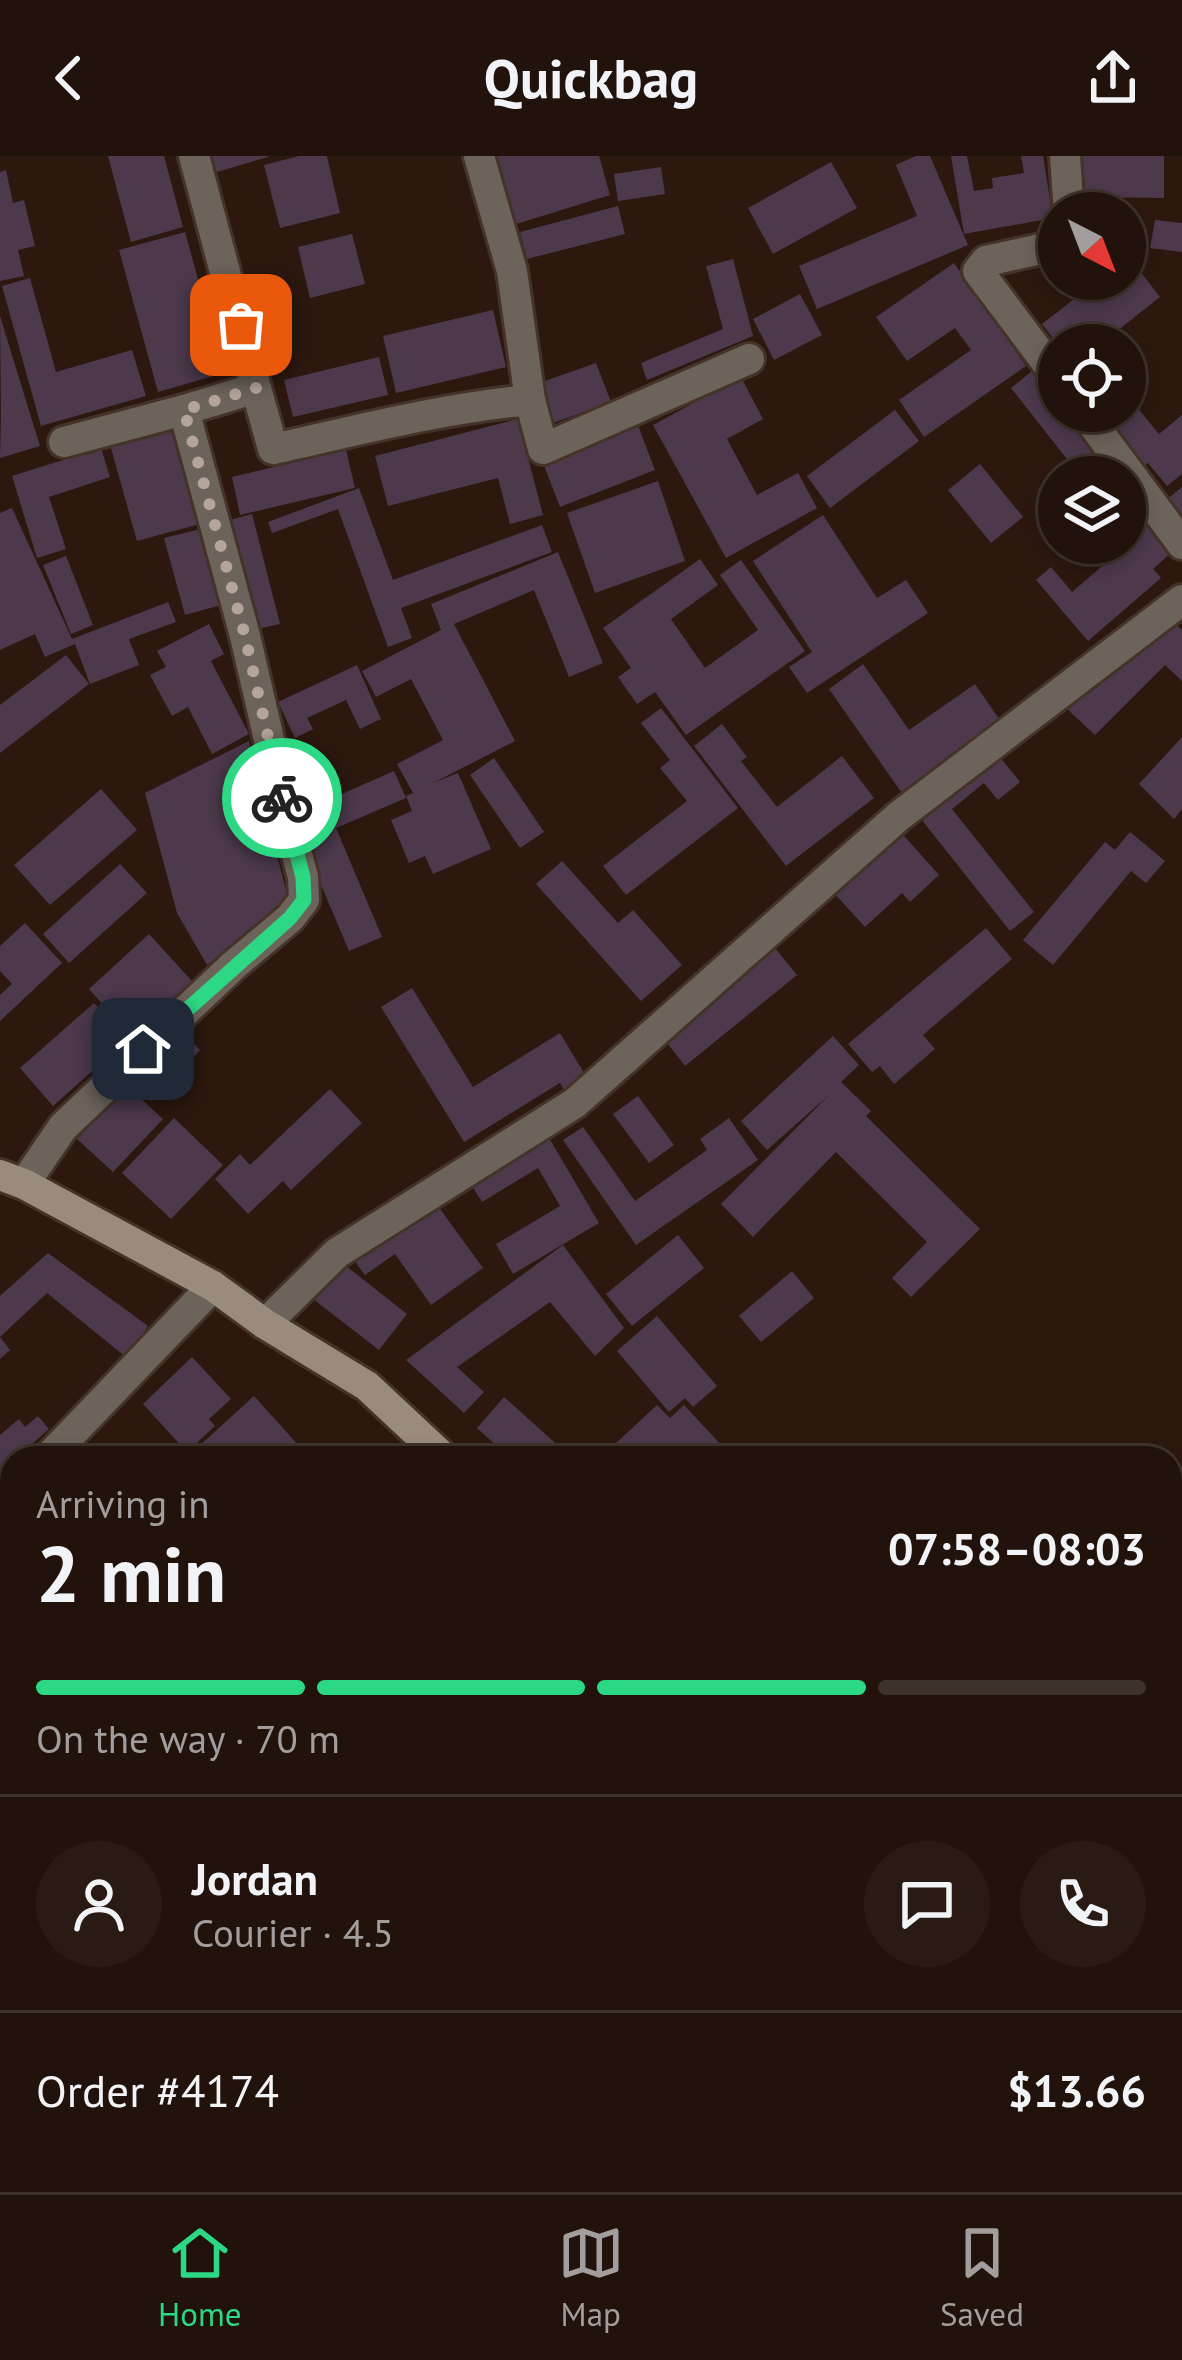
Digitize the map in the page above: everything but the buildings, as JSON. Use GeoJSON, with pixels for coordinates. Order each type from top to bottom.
{"type":"FeatureCollection","features":[{"type":"Feature","properties":{"kind":"main road"},"geometry":{"type":"LineString","coordinates":[[12,1179],[213,1286],[367,1386],[431,1446]]}},
{"type":"Feature","properties":{"kind":"street"},"geometry":{"type":"LineString","coordinates":[[194,156],[273,449],[416,416],[530,400]]}},
{"type":"Feature","properties":{"kind":"street"},"geometry":{"type":"LineString","coordinates":[[479,156],[512,271],[530,400],[543,449],[749,359]]}},
{"type":"Feature","properties":{"kind":"street"},"geometry":{"type":"LineString","coordinates":[[1065,156],[1068,192]]}},
{"type":"Feature","properties":{"kind":"street"},"geometry":{"type":"LineString","coordinates":[[1038,250],[986,261],[978,271],[1038,351]]}},
{"type":"Feature","properties":{"kind":"street"},"geometry":{"type":"LineString","coordinates":[[64,442],[256,388]]}},
{"type":"Feature","properties":{"kind":"street"},"geometry":{"type":"LineString","coordinates":[[12,1179],[304,900],[303,877],[245,636],[184,410]]}},
{"type":"Feature","properties":{"kind":"street"},"geometry":{"type":"LineString","coordinates":[[1099,432],[1182,544]]}},
{"type":"Feature","properties":{"kind":"street"},"geometry":{"type":"LineString","coordinates":[[266,1324],[337,1253],[574,1103],[899,816],[1182,600]]}},
{"type":"Feature","properties":{"kind":"street"},"geometry":{"type":"LineString","coordinates":[[60,1446],[213,1286]]}},
{"type":"Feature","properties":{"kind":"way so far"},"geometry":{"type":"LineString","coordinates":[[241,325],[256,388],[184,410],[245,636],[282,798]]}},
{"type":"Feature","properties":{"kind":"route"},"geometry":{"type":"LineString","coordinates":[[143,1049],[290,918],[304,900],[303,877],[282,798]]}}]}
